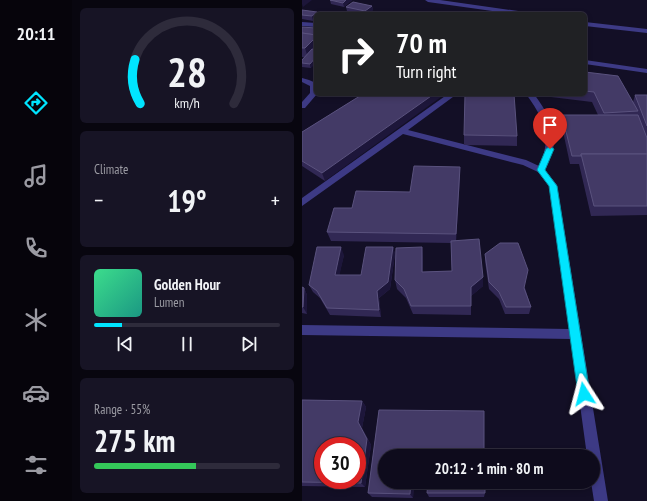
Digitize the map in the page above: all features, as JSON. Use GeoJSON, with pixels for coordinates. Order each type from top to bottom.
{"type":"FeatureCollection","features":[{"type":"Feature","properties":{"kind":"street"},"geometry":{"type":"LineString","coordinates":[[428,0],[511,12]]}},
{"type":"Feature","properties":{"kind":"street"},"geometry":{"type":"LineString","coordinates":[[302,24],[314,25]]}},
{"type":"Feature","properties":{"kind":"street"},"geometry":{"type":"LineString","coordinates":[[587,24],[647,31]]}},
{"type":"Feature","properties":{"kind":"street"},"geometry":{"type":"LineString","coordinates":[[587,62],[647,71]]}},
{"type":"Feature","properties":{"kind":"street"},"geometry":{"type":"LineString","coordinates":[[302,80],[308,81],[313,85],[314,93],[302,106]]}},
{"type":"Feature","properties":{"kind":"street"},"geometry":{"type":"LineString","coordinates":[[302,203],[450,96]]}},
{"type":"Feature","properties":{"kind":"street"},"geometry":{"type":"LineString","coordinates":[[531,96],[547,120],[550,137],[550,149],[541,170]]}},
{"type":"Feature","properties":{"kind":"street"},"geometry":{"type":"LineString","coordinates":[[402,131],[526,163],[541,170],[553,186],[601,501]]}},
{"type":"Feature","properties":{"kind":"street"},"geometry":{"type":"LineString","coordinates":[[302,330],[575,334]]}},
{"type":"Feature","properties":{"kind":"building"},"geometry":{"type":"Polygon","coordinates":[[[330,0],[346,0],[343,3],[330,0]]]}},
{"type":"Feature","properties":{"kind":"building"},"geometry":{"type":"Polygon","coordinates":[[[353,2],[372,6],[365,11],[346,7],[353,2]]]}},
{"type":"Feature","properties":{"kind":"building"},"geometry":{"type":"Polygon","coordinates":[[[302,10],[317,12],[314,12],[312,16],[302,15],[302,10]]]}},
{"type":"Feature","properties":{"kind":"building"},"geometry":{"type":"Polygon","coordinates":[[[302,27],[314,28],[314,35],[302,33],[302,27]]]}},
{"type":"Feature","properties":{"kind":"building"},"geometry":{"type":"Polygon","coordinates":[[[302,33],[314,35],[314,39],[305,48],[302,48],[302,33]]]}},
{"type":"Feature","properties":{"kind":"building"},"geometry":{"type":"Polygon","coordinates":[[[312,49],[314,50],[314,59],[310,64],[302,63],[302,60],[312,49]]]}},
{"type":"Feature","properties":{"kind":"building"},"geometry":{"type":"Polygon","coordinates":[[[587,72],[618,76],[638,111],[604,113],[594,92],[587,91],[587,72]]]}},
{"type":"Feature","properties":{"kind":"building"},"geometry":{"type":"Polygon","coordinates":[[[635,95],[647,95],[647,126],[635,95]]]}},
{"type":"Feature","properties":{"kind":"building"},"geometry":{"type":"Polygon","coordinates":[[[360,96],[431,96],[322,173],[302,161],[302,132],[360,96]]]}},
{"type":"Feature","properties":{"kind":"building"},"geometry":{"type":"Polygon","coordinates":[[[465,96],[514,96],[517,136],[464,135],[465,96]]]}},
{"type":"Feature","properties":{"kind":"building"},"geometry":{"type":"Polygon","coordinates":[[[562,115],[638,115],[647,138],[647,154],[581,154],[581,156],[572,156],[562,115]]]}},
{"type":"Feature","properties":{"kind":"building"},"geometry":{"type":"Polygon","coordinates":[[[581,154],[647,154],[647,206],[594,206],[581,154]]]}},
{"type":"Feature","properties":{"kind":"building"},"geometry":{"type":"Polygon","coordinates":[[[414,166],[460,167],[456,234],[327,232],[334,208],[352,208],[356,191],[410,192],[414,166]]]}},
{"type":"Feature","properties":{"kind":"building"},"geometry":{"type":"Polygon","coordinates":[[[479,239],[483,277],[471,287],[471,306],[411,306],[404,289],[395,280],[396,248],[422,247],[422,272],[452,271],[451,241],[479,239]]]}},
{"type":"Feature","properties":{"kind":"building"},"geometry":{"type":"Polygon","coordinates":[[[500,243],[518,243],[528,270],[524,288],[531,307],[506,307],[499,292],[489,282],[485,254],[500,243]]]}},
{"type":"Feature","properties":{"kind":"building"},"geometry":{"type":"Polygon","coordinates":[[[317,247],[341,247],[335,275],[361,275],[366,247],[393,247],[388,282],[377,291],[379,310],[327,308],[317,291],[309,285],[317,247]]]}},
{"type":"Feature","properties":{"kind":"building"},"geometry":{"type":"Polygon","coordinates":[[[302,287],[304,288],[303,307],[302,307],[302,287]]]}},
{"type":"Feature","properties":{"kind":"building"},"geometry":{"type":"Polygon","coordinates":[[[302,400],[362,401],[358,422],[366,437],[314,437],[314,482],[302,482],[302,400]]]}},
{"type":"Feature","properties":{"kind":"building"},"geometry":{"type":"Polygon","coordinates":[[[379,410],[484,411],[484,449],[378,449],[378,489],[410,489],[410,494],[368,493],[379,410]]]}},
{"type":"Feature","properties":{"kind":"building"},"geometry":{"type":"Polygon","coordinates":[[[427,489],[485,489],[485,493],[427,493],[427,489]]]}},
{"type":"Feature","properties":{"kind":"route"},"geometry":{"type":"LineString","coordinates":[[550,149],[541,170],[549,178],[553,186],[584,394]]}}]}
